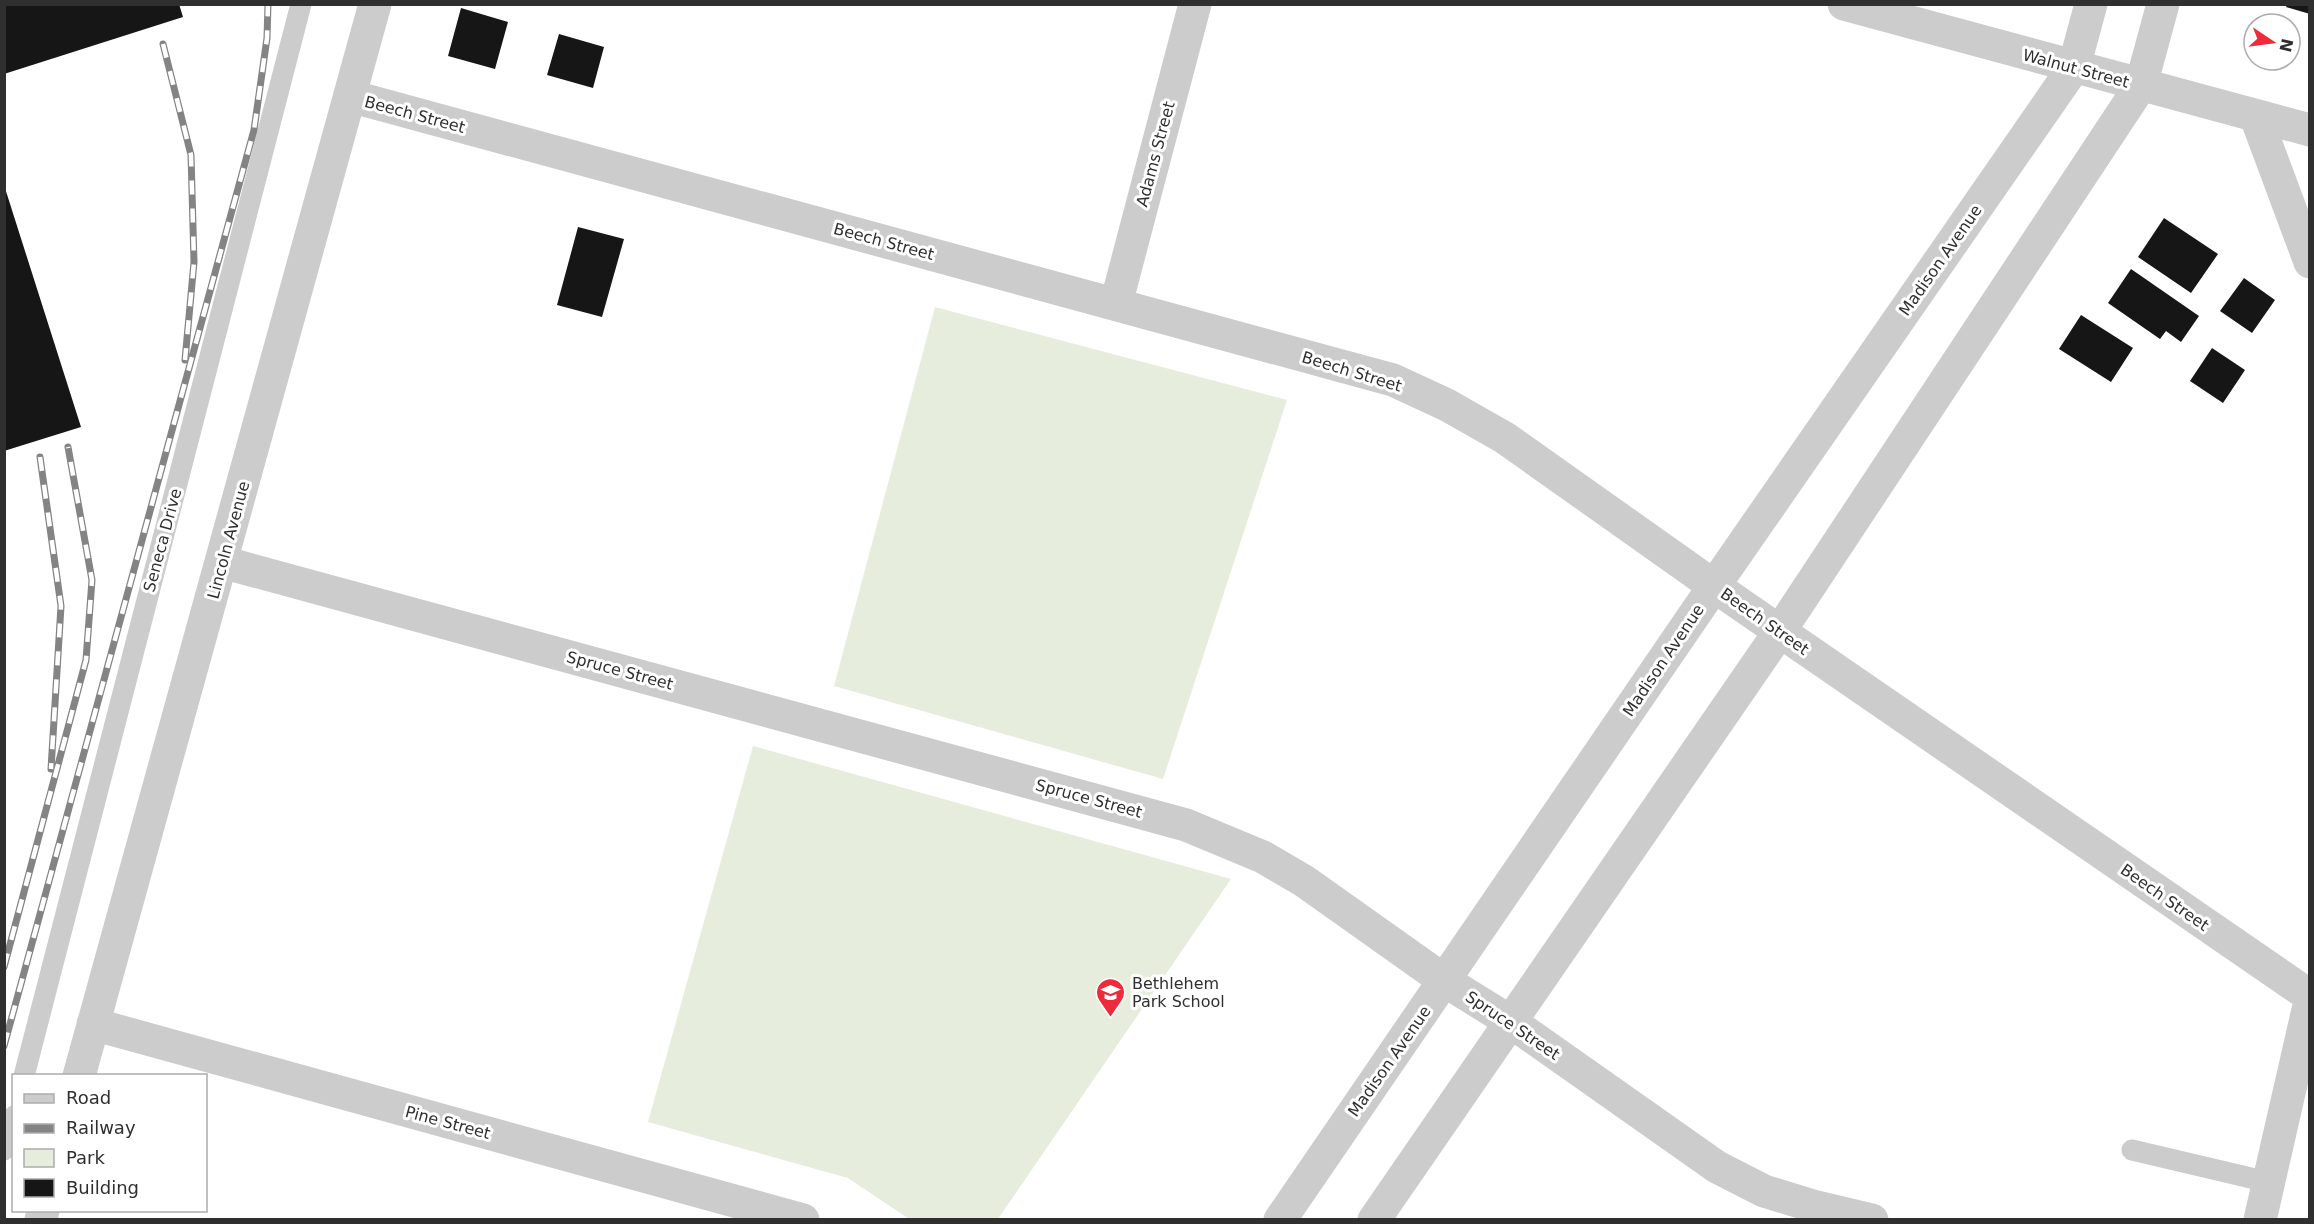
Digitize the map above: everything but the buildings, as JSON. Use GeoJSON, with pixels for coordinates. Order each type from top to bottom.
{"type":"FeatureCollection","features":[{"type":"Feature","properties":{"kind":"street","name":"Lincoln Avenue"},"geometry":{"type":"LineString","coordinates":[[80,1074],[375,4]]}},
{"type":"Feature","properties":{"kind":"street","name":"Adams Street"},"geometry":{"type":"LineString","coordinates":[[1116,304],[1195,4]]}},
{"type":"Feature","properties":{"kind":"street","name":"Walnut Street"},"geometry":{"type":"LineString","coordinates":[[1844,4],[2310,130]]}},
{"type":"Feature","properties":{"kind":"street","name":"Madison Avenue"},"geometry":{"type":"LineString","coordinates":[[1280,1220],[2073,67],[2091,4]]}},
{"type":"Feature","properties":{"kind":"street"},"geometry":{"type":"LineString","coordinates":[[1374,1220],[1780,631],[2141,85],[2163,4]]}},
{"type":"Feature","properties":{"kind":"street","name":"Beech Street"},"geometry":{"type":"LineString","coordinates":[[350,96],[1393,380],[1447,405],[1505,438],[1714,586],[2310,996]]}},
{"type":"Feature","properties":{"kind":"street"},"geometry":{"type":"LineString","coordinates":[[2256,117],[2310,262]]}},
{"type":"Feature","properties":{"kind":"street","name":"Spruce Street"},"geometry":{"type":"LineString","coordinates":[[222,561],[1186,825],[1263,856],[1304,881],[1444,981],[1511,1022],[1717,1167],[1764,1191],[1872,1220]]}},
{"type":"Feature","properties":{"kind":"street"},"geometry":{"type":"LineString","coordinates":[[2260,1220],[2310,1001]]}},
{"type":"Feature","properties":{"kind":"street","name":"Pine Street"},"geometry":{"type":"LineString","coordinates":[[93,1024],[803,1220]]}},
{"type":"Feature","properties":{"kind":"lane","name":"Seneca Drive"},"geometry":{"type":"LineString","coordinates":[[25,1074],[301,4]]}},
{"type":"Feature","properties":{"kind":"lane"},"geometry":{"type":"LineString","coordinates":[[4,1150],[12,1123]]}},
{"type":"Feature","properties":{"kind":"lane"},"geometry":{"type":"LineString","coordinates":[[2132,1150],[2268,1182]]}},
{"type":"Feature","properties":{"kind":"green space"},"geometry":{"type":"Polygon","coordinates":[[[935,307],[1287,400],[1163,779],[834,686],[935,307]]]}},
{"type":"Feature","properties":{"kind":"green space"},"geometry":{"type":"Polygon","coordinates":[[[753,746],[1231,879],[998,1219],[909,1219],[848,1178],[648,1122],[753,746]]]}},
{"type":"Feature","properties":{"kind":"railway"},"geometry":{"type":"LineString","coordinates":[[4,1046],[254,130],[267,38],[268,4]]}},
{"type":"Feature","properties":{"kind":"railway"},"geometry":{"type":"LineString","coordinates":[[163,44],[191,155],[194,262],[185,360]]}},
{"type":"Feature","properties":{"kind":"railway"},"geometry":{"type":"LineString","coordinates":[[4,967],[86,660],[92,580],[68,447]]}},
{"type":"Feature","properties":{"kind":"railway"},"geometry":{"type":"LineString","coordinates":[[40,457],[61,606],[51,769]]}},
{"type":"Feature","properties":{"kind":"place","name":"Bethlehem Park School"},"geometry":{"type":"Point","coordinates":[1111,1018]}}]}
